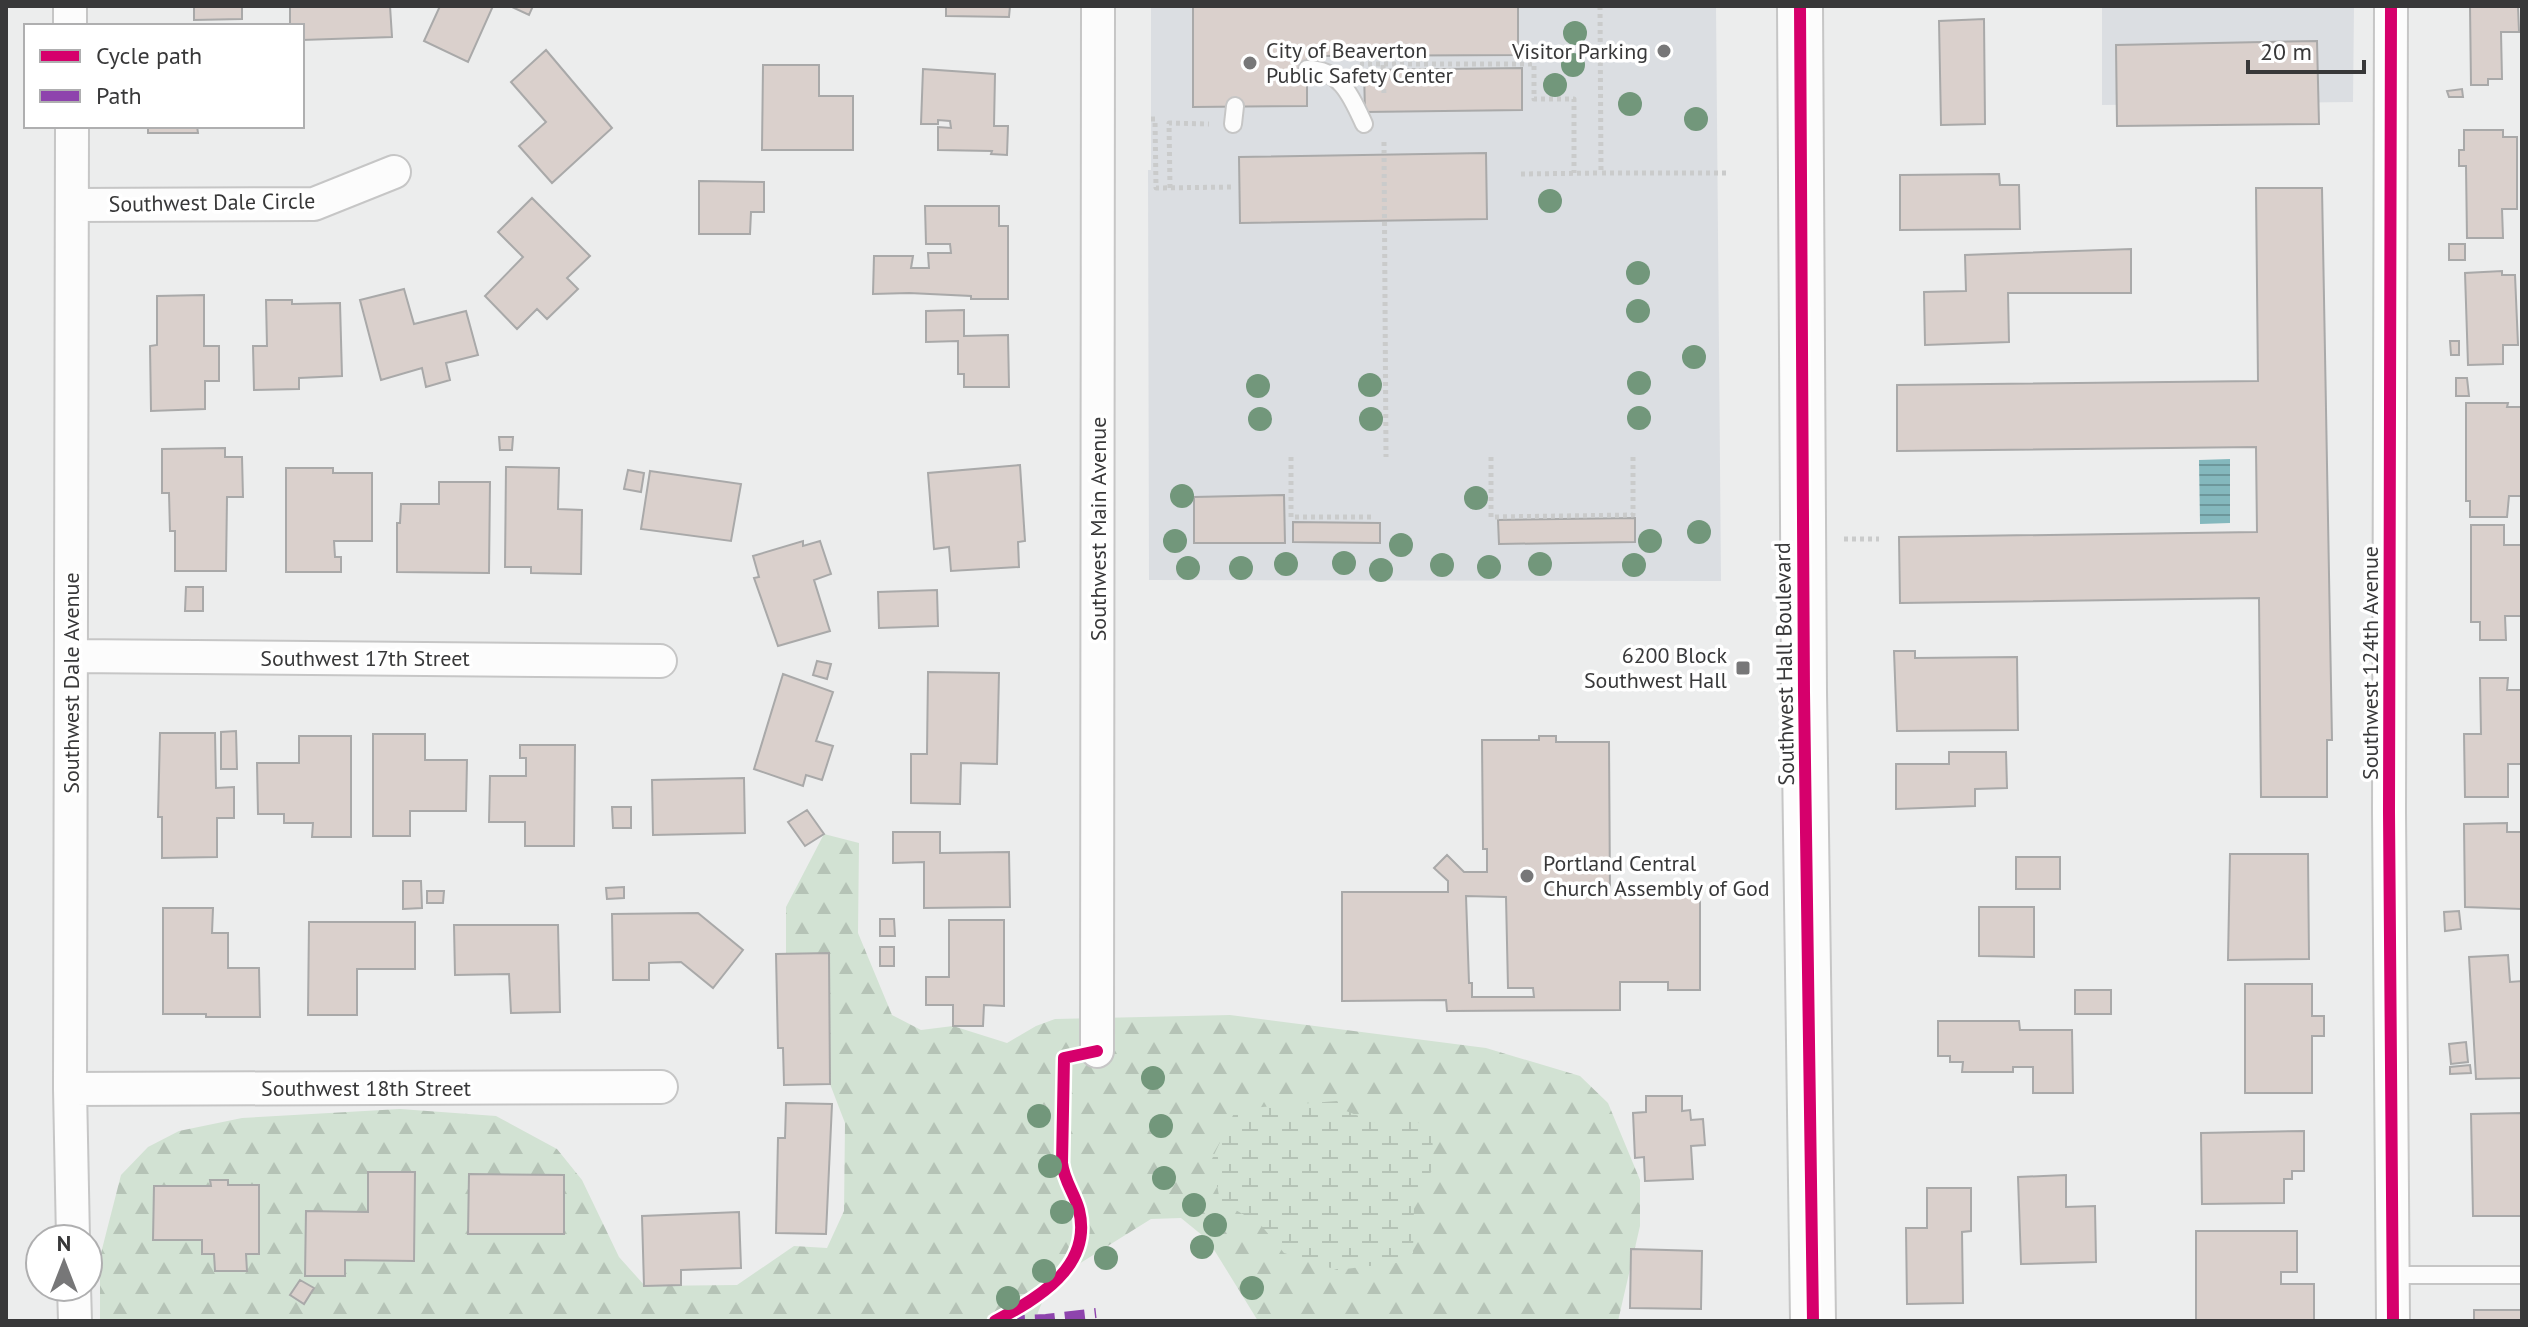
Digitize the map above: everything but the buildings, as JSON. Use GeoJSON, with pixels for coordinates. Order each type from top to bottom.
{"type":"FeatureCollection","features":[{"type":"Feature","properties":{"kind":"main road","name":"Southwest Hall Boulevard"},"geometry":{"type":"LineString","coordinates":[[1800,6],[1804,692],[1813,1321]]}},
{"type":"Feature","properties":{"kind":"street","name":"Southwest Main Avenue"},"geometry":{"type":"LineString","coordinates":[[1097,1051],[1098,6]]}},
{"type":"Feature","properties":{"kind":"street","name":"Southwest 124th Avenue"},"geometry":{"type":"LineString","coordinates":[[2391,6],[2389,812],[2393,1321]]}},
{"type":"Feature","properties":{"kind":"street","name":"Southwest Dale Avenue"},"geometry":{"type":"LineString","coordinates":[[72,128],[70,1089],[73,1223]]}},
{"type":"Feature","properties":{"kind":"street","name":"Southwest Dale Circle"},"geometry":{"type":"LineString","coordinates":[[73,205],[314,204],[394,172]]}},
{"type":"Feature","properties":{"kind":"street","name":"Southwest 17th Street"},"geometry":{"type":"LineString","coordinates":[[71,656],[660,661]]}},
{"type":"Feature","properties":{"kind":"street","name":"Southwest 18th Street"},"geometry":{"type":"LineString","coordinates":[[70,1089],[661,1087]]}},
{"type":"Feature","properties":{"kind":"lane"},"geometry":{"type":"LineString","coordinates":[[1307,69],[1327,73],[1342,82],[1364,124]]}},
{"type":"Feature","properties":{"kind":"lane"},"geometry":{"type":"LineString","coordinates":[[1233,124],[1235,106]]}},
{"type":"Feature","properties":{"kind":"lane"},"geometry":{"type":"LineString","coordinates":[[2393,1275],[2522,1275]]}},
{"type":"Feature","properties":{"kind":"path"},"geometry":{"type":"LineString","coordinates":[[1600,6],[1601,173]]}},
{"type":"Feature","properties":{"kind":"path"},"geometry":{"type":"LineString","coordinates":[[1384,109],[1383,65],[1534,64],[1534,99],[1574,99],[1574,173]]}},
{"type":"Feature","properties":{"kind":"path"},"geometry":{"type":"LineString","coordinates":[[1170,188],[1169,123],[1212,124],[1212,116]]}},
{"type":"Feature","properties":{"kind":"path"},"geometry":{"type":"LineString","coordinates":[[1151,119],[1155,119],[1156,188],[1233,187]]}},
{"type":"Feature","properties":{"kind":"path"},"geometry":{"type":"LineString","coordinates":[[1384,138],[1386,457]]}},
{"type":"Feature","properties":{"kind":"path"},"geometry":{"type":"LineString","coordinates":[[1521,174],[1727,173]]}},
{"type":"Feature","properties":{"kind":"path"},"geometry":{"type":"LineString","coordinates":[[1291,457],[1291,517],[1373,517]]}},
{"type":"Feature","properties":{"kind":"path"},"geometry":{"type":"LineString","coordinates":[[1491,457],[1491,517],[1633,515],[1633,457]]}},
{"type":"Feature","properties":{"kind":"shaded area"},"geometry":{"type":"Polygon","coordinates":[[[1151,6],[1716,6],[1721,581],[1149,580],[1148,170],[1151,170],[1151,6]]]}},
{"type":"Feature","properties":{"kind":"shaded area"},"geometry":{"type":"Polygon","coordinates":[[[2102,6],[2354,6],[2353,102],[2102,105],[2102,6]]]}},
{"type":"Feature","properties":{"kind":"green space"},"geometry":{"type":"Polygon","coordinates":[[[824,834],[859,843],[858,933],[892,1015],[921,1030],[953,1026],[1007,1043],[1055,1019],[1230,1015],[1486,1048],[1580,1076],[1608,1103],[1640,1180],[1640,1226],[1618,1321],[1258,1321],[1208,1240],[1181,1218],[1151,1219],[1066,1272],[1049,1287],[1034,1321],[100,1321],[100,1303],[104,1303],[104,1241],[121,1175],[148,1147],[179,1131],[242,1118],[400,1109],[496,1116],[557,1149],[582,1180],[619,1257],[645,1286],[737,1285],[794,1246],[827,1248],[844,1211],[845,1123],[830,1084],[828,1065],[788,997],[786,907],[824,834]]]}},
{"type":"Feature","properties":{"kind":"green space"},"geometry":{"type":"Polygon","coordinates":[[[1337,1101],[1346,1111],[1379,1124],[1413,1118],[1432,1135],[1434,1166],[1414,1205],[1413,1253],[1403,1262],[1337,1270],[1284,1253],[1260,1224],[1220,1201],[1212,1159],[1236,1109],[1337,1101]]]}},
{"type":"Feature","properties":{"kind":"water"},"geometry":{"type":"Polygon","coordinates":[[[2230,459],[2230,523],[2200,524],[2199,460],[2230,459]]]}},
{"type":"Feature","properties":{"kind":"marked path"},"geometry":{"type":"LineString","coordinates":[[1005,1321],[1096,1313]]}},
{"type":"Feature","properties":{"kind":"cycle path"},"geometry":{"type":"LineString","coordinates":[[1800,6],[1804,692],[1813,1321]]}},
{"type":"Feature","properties":{"kind":"cycle path"},"geometry":{"type":"LineString","coordinates":[[2391,6],[2389,812],[2393,1321]]}},
{"type":"Feature","properties":{"kind":"cycle path"},"geometry":{"type":"LineString","coordinates":[[995,1321],[1028,1302],[1058,1279],[1078,1248],[1081,1230],[1079,1210],[1062,1163],[1064,1058],[1097,1051]]}},
{"type":"Feature","properties":{"kind":"place","name":"Visitor Parking"},"geometry":{"type":"Point","coordinates":[1664,51]}},
{"type":"Feature","properties":{"kind":"place","name":"City of Beaverton Public Safety Center"},"geometry":{"type":"Point","coordinates":[1250,63]}},
{"type":"Feature","properties":{"kind":"place","name":"6200 Block Southwest Hall"},"geometry":{"type":"Point","coordinates":[1743,668]}},
{"type":"Feature","properties":{"kind":"place","name":"Portland Central Church Assembly of God"},"geometry":{"type":"Point","coordinates":[1527,876]}}]}
